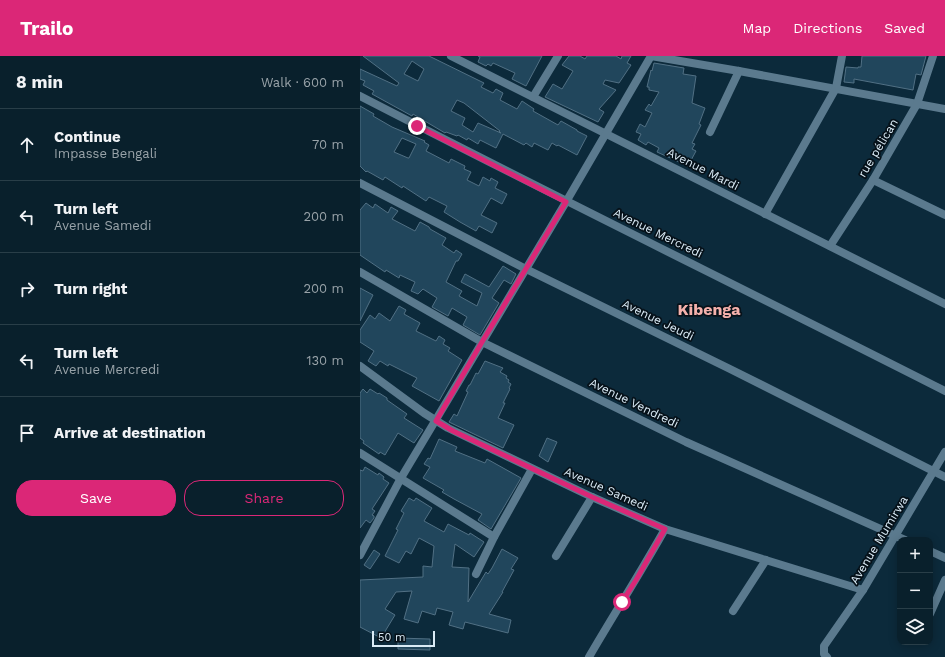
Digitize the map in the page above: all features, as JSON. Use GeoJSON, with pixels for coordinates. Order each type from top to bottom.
{"type":"FeatureCollection","features":[{"type":"Feature","properties":{"kind":"street","name":"Avenue Mardi"},"geometry":{"type":"LineString","coordinates":[[450,56],[945,304]]}},
{"type":"Feature","properties":{"kind":"street"},"geometry":{"type":"LineString","coordinates":[[533,97],[558,56]]}},
{"type":"Feature","properties":{"kind":"street"},"geometry":{"type":"LineString","coordinates":[[360,555],[401,478],[566,202],[651,56],[836,88],[945,110]]}},
{"type":"Feature","properties":{"kind":"street"},"geometry":{"type":"LineString","coordinates":[[765,214],[836,88],[842,56]]}},
{"type":"Feature","properties":{"kind":"street","name":"rue pélican"},"geometry":{"type":"LineString","coordinates":[[830,246],[873,180],[918,104],[933,56]]}},
{"type":"Feature","properties":{"kind":"street"},"geometry":{"type":"LineString","coordinates":[[710,132],[739,71]]}},
{"type":"Feature","properties":{"kind":"street","name":"Avenue Mercredi"},"geometry":{"type":"LineString","coordinates":[[360,96],[566,202],[945,391]]}},
{"type":"Feature","properties":{"kind":"street"},"geometry":{"type":"LineString","coordinates":[[873,180],[945,215]]}},
{"type":"Feature","properties":{"kind":"street","name":"Avenue Jeudi"},"geometry":{"type":"LineString","coordinates":[[360,183],[526,269],[945,477]]}},
{"type":"Feature","properties":{"kind":"street","name":"Avenue Vendredi"},"geometry":{"type":"LineString","coordinates":[[360,272],[482,342],[686,442],[896,536]]}},
{"type":"Feature","properties":{"kind":"street","name":"Avenue Samedi"},"geometry":{"type":"LineString","coordinates":[[360,366],[436,421],[453,431],[592,497],[665,529],[863,590]]}},
{"type":"Feature","properties":{"kind":"street","name":"Avenue Mumirwa"},"geometry":{"type":"LineString","coordinates":[[827,657],[824,654],[824,646],[863,590],[945,452]]}},
{"type":"Feature","properties":{"kind":"street"},"geometry":{"type":"LineString","coordinates":[[360,453],[494,537]]}},
{"type":"Feature","properties":{"kind":"street"},"geometry":{"type":"LineString","coordinates":[[476,574],[494,537],[532,469]]}},
{"type":"Feature","properties":{"kind":"street"},"geometry":{"type":"LineString","coordinates":[[556,556],[592,497]]}},
{"type":"Feature","properties":{"kind":"street"},"geometry":{"type":"LineString","coordinates":[[589,657],[665,529]]}},
{"type":"Feature","properties":{"kind":"street"},"geometry":{"type":"LineString","coordinates":[[933,552],[945,558]]}},
{"type":"Feature","properties":{"kind":"street"},"geometry":{"type":"LineString","coordinates":[[733,611],[766,560]]}},
{"type":"Feature","properties":{"kind":"street"},"geometry":{"type":"LineString","coordinates":[[932,609],[945,580]]}},
{"type":"Feature","properties":{"kind":"building"},"geometry":{"type":"Polygon","coordinates":[[[363,56],[429,56],[484,83],[481,87],[493,93],[496,89],[503,93],[500,100],[517,109],[522,101],[534,109],[533,111],[558,125],[561,121],[587,136],[577,155],[552,143],[548,150],[534,143],[532,147],[526,143],[524,145],[503,134],[496,148],[480,140],[478,144],[468,138],[467,140],[458,135],[445,133],[413,114],[412,116],[372,94],[374,91],[363,85],[365,81],[360,79],[360,69],[397,86],[399,83],[363,56]],[[412,61],[404,74],[418,81],[424,69],[412,61]],[[457,100],[451,111],[465,118],[462,125],[473,132],[478,123],[501,133],[464,103],[457,100]]]}},
{"type":"Feature","properties":{"kind":"building"},"geometry":{"type":"Polygon","coordinates":[[[478,56],[542,56],[526,86],[512,79],[515,73],[493,63],[491,66],[488,64],[486,66],[478,62],[480,57],[478,56]]]}},
{"type":"Feature","properties":{"kind":"building"},"geometry":{"type":"Polygon","coordinates":[[[569,56],[580,56],[585,59],[587,56],[616,56],[621,59],[622,56],[631,56],[627,63],[631,65],[619,83],[605,80],[603,84],[616,90],[599,109],[604,112],[598,122],[545,97],[553,84],[562,89],[573,71],[562,65],[569,56]]]}},
{"type":"Feature","properties":{"kind":"building"},"geometry":{"type":"Polygon","coordinates":[[[862,56],[926,56],[921,75],[916,74],[913,90],[854,79],[854,83],[844,82],[846,67],[861,67],[862,56]]]}},
{"type":"Feature","properties":{"kind":"building"},"geometry":{"type":"Polygon","coordinates":[[[654,63],[684,68],[683,74],[696,76],[692,103],[705,108],[699,124],[701,125],[692,143],[695,144],[692,149],[696,151],[688,166],[657,152],[659,148],[648,142],[646,145],[638,140],[641,134],[636,132],[640,124],[645,127],[652,113],[645,110],[649,104],[651,106],[659,92],[649,90],[649,87],[647,87],[654,63]]]}},
{"type":"Feature","properties":{"kind":"building"},"geometry":{"type":"Polygon","coordinates":[[[360,106],[374,114],[373,116],[392,127],[425,141],[424,142],[429,145],[426,151],[449,163],[451,159],[465,166],[464,169],[471,172],[467,180],[479,186],[483,177],[490,181],[491,178],[498,182],[495,188],[507,194],[502,204],[491,198],[481,215],[497,223],[492,233],[479,226],[476,231],[444,212],[447,206],[429,197],[426,201],[403,186],[402,188],[385,177],[383,180],[367,171],[366,172],[360,166],[360,106]],[[402,138],[394,152],[409,158],[416,144],[402,138]]]}},
{"type":"Feature","properties":{"kind":"building"},"geometry":{"type":"Polygon","coordinates":[[[366,203],[373,208],[375,204],[388,213],[391,207],[398,211],[392,219],[415,231],[420,222],[446,238],[442,245],[454,253],[456,250],[462,254],[458,261],[456,261],[446,282],[462,291],[459,296],[477,306],[482,293],[461,282],[465,274],[489,287],[503,266],[516,274],[511,284],[504,280],[492,298],[499,303],[480,335],[463,325],[467,317],[452,308],[448,316],[432,307],[437,298],[423,289],[418,294],[411,291],[415,282],[400,275],[399,278],[386,270],[385,272],[360,255],[360,210],[366,203]]]}},
{"type":"Feature","properties":{"kind":"building"},"geometry":{"type":"Polygon","coordinates":[[[360,288],[373,295],[360,321],[360,288]]]}},
{"type":"Feature","properties":{"kind":"building"},"geometry":{"type":"Polygon","coordinates":[[[399,306],[406,310],[404,314],[420,323],[416,331],[436,341],[439,336],[445,340],[443,344],[450,348],[448,351],[462,360],[439,401],[412,386],[417,378],[389,364],[388,366],[380,361],[376,366],[368,361],[374,351],[360,342],[360,330],[370,315],[375,319],[379,313],[390,321],[399,306]]]}},
{"type":"Feature","properties":{"kind":"building"},"geometry":{"type":"Polygon","coordinates":[[[485,361],[503,368],[500,372],[507,376],[506,378],[509,380],[508,382],[511,384],[498,418],[514,425],[503,448],[449,422],[454,414],[457,416],[468,392],[466,391],[469,385],[476,373],[478,374],[485,361]]]}},
{"type":"Feature","properties":{"kind":"building"},"geometry":{"type":"Polygon","coordinates":[[[363,389],[367,393],[370,389],[387,398],[387,400],[407,414],[404,418],[423,430],[414,443],[398,433],[385,455],[380,452],[379,454],[363,443],[364,441],[360,438],[360,393],[363,389]]]}},
{"type":"Feature","properties":{"kind":"building"},"geometry":{"type":"Polygon","coordinates":[[[547,438],[557,442],[548,462],[539,456],[547,438]]]}},
{"type":"Feature","properties":{"kind":"building"},"geometry":{"type":"Polygon","coordinates":[[[439,439],[457,447],[455,451],[485,463],[487,459],[521,478],[491,529],[478,520],[482,514],[442,492],[444,490],[423,478],[430,467],[424,464],[428,458],[430,459],[439,439]]]}},
{"type":"Feature","properties":{"kind":"building"},"geometry":{"type":"Polygon","coordinates":[[[365,467],[378,475],[379,473],[384,477],[383,479],[389,483],[372,509],[375,511],[372,515],[374,518],[370,523],[366,520],[360,528],[360,470],[363,471],[365,467]]]}},
{"type":"Feature","properties":{"kind":"building"},"geometry":{"type":"Polygon","coordinates":[[[409,498],[414,501],[416,498],[432,508],[424,521],[444,532],[448,524],[469,535],[470,533],[484,542],[474,557],[455,544],[452,567],[469,568],[468,602],[486,572],[488,574],[492,568],[502,549],[518,558],[511,569],[514,570],[503,592],[489,614],[511,620],[508,633],[465,622],[463,629],[449,625],[453,612],[437,608],[435,615],[422,611],[418,623],[404,619],[412,591],[396,592],[385,609],[395,615],[381,638],[360,627],[360,580],[423,577],[423,566],[432,567],[434,546],[419,538],[411,554],[406,551],[399,563],[385,556],[398,530],[396,529],[404,513],[401,511],[409,498]]]}},
{"type":"Feature","properties":{"kind":"building"},"geometry":{"type":"Polygon","coordinates":[[[374,550],[380,554],[370,569],[364,565],[374,550]]]}},
{"type":"Feature","properties":{"kind":"building"},"geometry":{"type":"Polygon","coordinates":[[[398,638],[430,639],[430,650],[398,649],[398,638]]]}},
{"type":"Feature","properties":{"kind":"district","name":"Kibenga"},"geometry":{"type":"Point","coordinates":[709,309]}},
{"type":"Feature","properties":{"kind":"route"},"geometry":{"type":"LineString","coordinates":[[417,126],[566,202],[436,421],[453,431],[592,497],[665,529],[622,602]]}}]}
